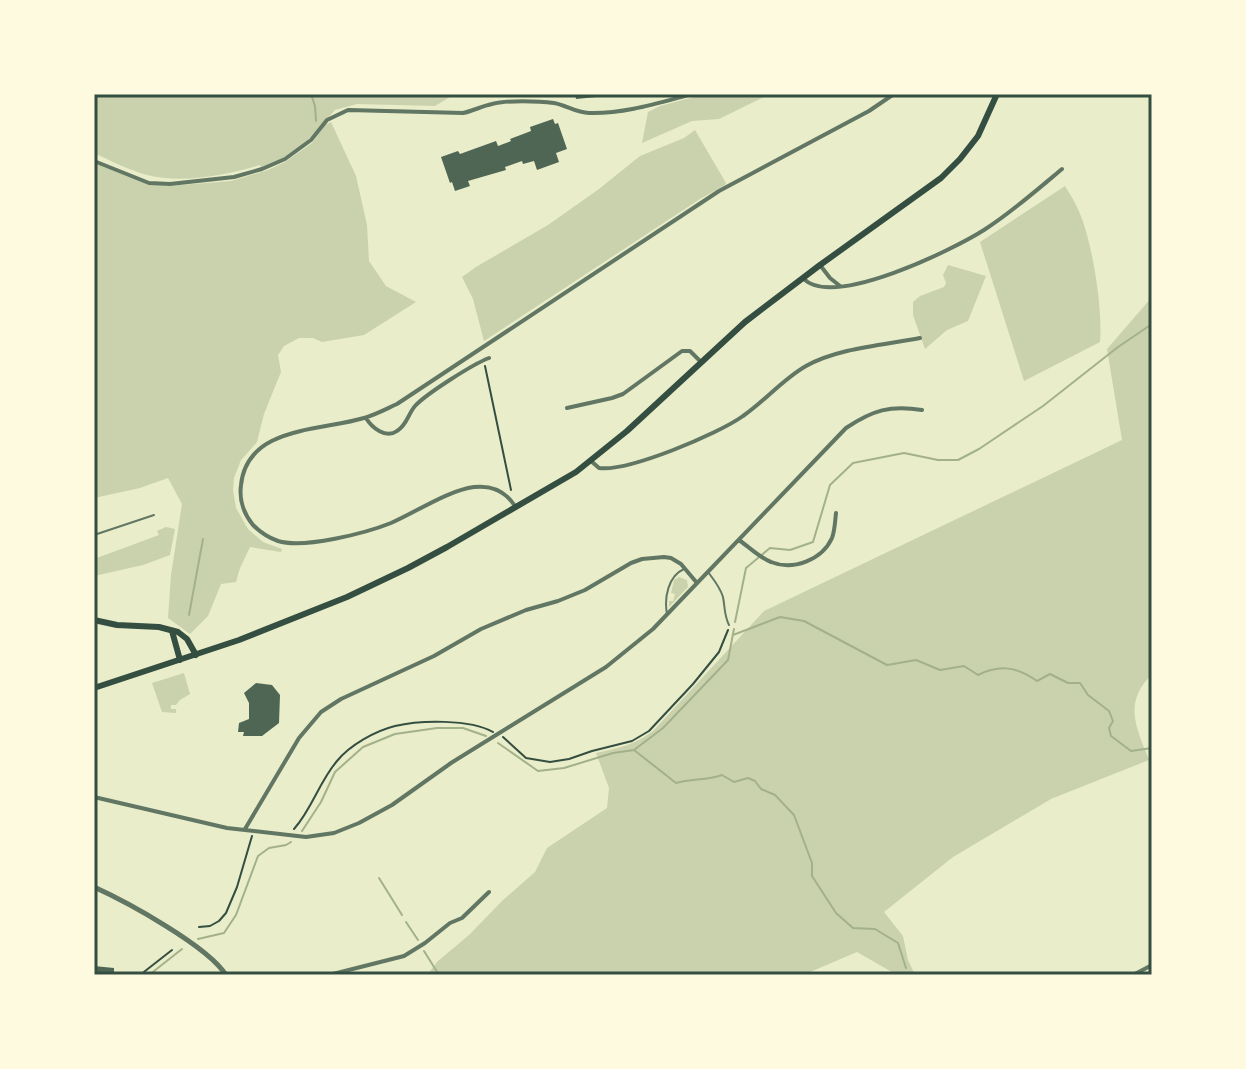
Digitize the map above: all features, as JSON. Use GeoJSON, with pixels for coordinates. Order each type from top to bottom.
{"type":"FeatureCollection","features":[{"type":"Feature","properties":{"kind":"main road"},"geometry":{"type":"LineString","coordinates":[[94,688],[308,614],[388,578],[447,547],[591,461],[745,322],[947,172],[978,136],[997,94]]}},
{"type":"Feature","properties":{"kind":"main road"},"geometry":{"type":"LineString","coordinates":[[94,620],[178,632],[187,639],[196,655]]}},
{"type":"Feature","properties":{"kind":"main road"},"geometry":{"type":"LineString","coordinates":[[172,631],[180,660]]}},
{"type":"Feature","properties":{"kind":"street"},"geometry":{"type":"LineString","coordinates":[[94,161],[149,183],[170,184],[234,177],[285,159],[311,140],[327,120],[348,110],[463,113],[503,102],[555,103],[578,112],[605,112],[642,107],[692,94]]}},
{"type":"Feature","properties":{"kind":"street"},"geometry":{"type":"LineString","coordinates":[[515,506],[499,490],[474,487],[454,492],[388,524],[339,538],[294,543],[279,542],[257,529],[247,517],[240,490],[246,466],[271,441],[303,430],[366,418],[397,404],[719,191],[862,115],[894,94]]}},
{"type":"Feature","properties":{"kind":"street"},"geometry":{"type":"LineString","coordinates":[[803,278],[818,287],[835,288],[860,284],[919,264],[966,241],[1019,205],[1062,169]]}},
{"type":"Feature","properties":{"kind":"street"},"geometry":{"type":"LineString","coordinates":[[820,265],[840,286]]}},
{"type":"Feature","properties":{"kind":"street"},"geometry":{"type":"LineString","coordinates":[[591,461],[599,468],[614,468],[702,439],[743,417],[806,366],[825,357],[920,338]]}},
{"type":"Feature","properties":{"kind":"street"},"geometry":{"type":"LineString","coordinates":[[567,408],[623,394],[682,351],[690,351],[701,362]]}},
{"type":"Feature","properties":{"kind":"street"},"geometry":{"type":"LineString","coordinates":[[366,418],[380,431],[395,433],[423,398],[489,358]]}},
{"type":"Feature","properties":{"kind":"street"},"geometry":{"type":"LineString","coordinates":[[94,797],[204,823],[288,836],[334,833],[359,823],[392,805],[451,763],[606,667],[653,629],[846,428],[887,409],[903,407],[922,410]]}},
{"type":"Feature","properties":{"kind":"street"},"geometry":{"type":"LineString","coordinates":[[739,540],[770,562],[798,564],[813,559],[827,546],[834,535],[836,513]]}},
{"type":"Feature","properties":{"kind":"street"},"geometry":{"type":"LineString","coordinates":[[244,830],[299,738],[334,702],[434,656],[481,629],[585,590],[642,559],[664,557],[675,560],[697,583]]}},
{"type":"Feature","properties":{"kind":"street"},"geometry":{"type":"LineString","coordinates":[[94,887],[177,934],[213,959],[224,973],[216,975]]}},
{"type":"Feature","properties":{"kind":"street"},"geometry":{"type":"LineString","coordinates":[[329,975],[404,956],[462,918],[489,892]]}},
{"type":"Feature","properties":{"kind":"street"},"geometry":{"type":"LineString","coordinates":[[1133,975],[1152,965]]}},
{"type":"Feature","properties":{"kind":"lane"},"geometry":{"type":"LineString","coordinates":[[94,535],[154,515]]}},
{"type":"Feature","properties":{"kind":"lane"},"geometry":{"type":"LineString","coordinates":[[667,614],[665,605],[670,581],[676,573],[685,569]]}},
{"type":"Feature","properties":{"kind":"lane"},"geometry":{"type":"LineString","coordinates":[[708,572],[718,585],[729,625]]}},
{"type":"Feature","properties":{"kind":"path"},"geometry":{"type":"LineString","coordinates":[[485,366],[511,490]]}},
{"type":"Feature","properties":{"kind":"path"},"geometry":{"type":"LineString","coordinates":[[502,736],[526,758],[550,762],[632,741],[666,714],[711,663],[723,644],[729,625]]}},
{"type":"Feature","properties":{"kind":"path"},"geometry":{"type":"LineString","coordinates":[[288,836],[304,817],[320,785],[340,757],[388,728],[462,722],[494,732]]}},
{"type":"Feature","properties":{"kind":"path"},"geometry":{"type":"LineString","coordinates":[[199,927],[210,926],[226,913],[253,831]]}},
{"type":"Feature","properties":{"kind":"path"},"geometry":{"type":"LineString","coordinates":[[140,975],[172,950]]}},
{"type":"Feature","properties":{"kind":"green space"},"geometry":{"type":"Polygon","coordinates":[[[94,94],[455,94],[435,106],[357,104],[335,110],[305,143],[261,168],[260,165],[218,175],[175,179],[140,173],[94,153],[94,94]]]}},
{"type":"Feature","properties":{"kind":"green space"},"geometry":{"type":"Polygon","coordinates":[[[705,94],[770,94],[719,119],[692,121],[642,143],[648,112],[705,94]]]}},
{"type":"Feature","properties":{"kind":"green space"},"geometry":{"type":"Polygon","coordinates":[[[331,122],[356,176],[367,225],[369,261],[386,286],[416,302],[364,335],[322,342],[299,338],[284,346],[278,355],[281,372],[264,414],[257,442],[241,460],[233,490],[236,508],[248,529],[263,542],[282,549],[281,552],[250,547],[236,582],[221,584],[208,616],[190,634],[168,618],[182,504],[168,478],[94,498],[94,163],[129,177],[168,186],[231,181],[285,162],[312,143],[325,125],[331,122]]]}},
{"type":"Feature","properties":{"kind":"green space"},"geometry":{"type":"Polygon","coordinates":[[[695,130],[725,185],[484,341],[473,299],[462,277],[548,225],[640,156],[684,138],[695,130]]]}},
{"type":"Feature","properties":{"kind":"green space"},"geometry":{"type":"Polygon","coordinates":[[[1065,186],[1076,204],[1092,254],[1100,311],[1100,342],[1024,381],[980,242],[1065,186]]]}},
{"type":"Feature","properties":{"kind":"green space"},"geometry":{"type":"Polygon","coordinates":[[[948,265],[986,276],[968,321],[947,330],[925,349],[913,315],[913,302],[944,287],[943,275],[948,265]]]}},
{"type":"Feature","properties":{"kind":"green space"},"geometry":{"type":"Polygon","coordinates":[[[1152,297],[1152,674],[1137,695],[1135,705],[1137,726],[1149,760],[1051,799],[953,857],[884,912],[903,936],[915,975],[897,975],[857,952],[803,975],[427,975],[438,961],[535,872],[547,848],[607,808],[609,788],[596,753],[633,743],[653,731],[764,611],[1122,440],[1107,349],[1152,297]]]}},
{"type":"Feature","properties":{"kind":"green space"},"geometry":{"type":"Polygon","coordinates":[[[166,527],[175,529],[170,555],[143,565],[94,576],[94,559],[159,535],[157,531],[166,527]]]}},
{"type":"Feature","properties":{"kind":"green space"},"geometry":{"type":"Polygon","coordinates":[[[679,577],[687,580],[688,587],[669,607],[669,601],[673,601],[675,594],[671,593],[674,580],[679,577]]]}},
{"type":"Feature","properties":{"kind":"green space"},"geometry":{"type":"Polygon","coordinates":[[[184,673],[190,694],[176,705],[171,705],[176,713],[162,712],[152,683],[184,673]]]}},
{"type":"Feature","properties":{"kind":"building"},"geometry":{"type":"Polygon","coordinates":[[[575,94],[607,94],[607,96],[576,99],[575,94]]]}},
{"type":"Feature","properties":{"kind":"building"},"geometry":{"type":"Polygon","coordinates":[[[553,119],[555,124],[558,123],[567,149],[556,153],[559,162],[537,170],[534,161],[523,164],[522,161],[505,167],[506,170],[468,181],[470,186],[455,191],[441,157],[458,151],[460,154],[496,141],[498,146],[531,131],[530,127],[553,119]]]}},
{"type":"Feature","properties":{"kind":"building"},"geometry":{"type":"Polygon","coordinates":[[[256,683],[272,685],[280,695],[279,723],[262,736],[243,736],[244,732],[238,732],[239,723],[249,719],[249,703],[244,693],[256,683]]]}},
{"type":"Feature","properties":{"kind":"building"},"geometry":{"type":"Polygon","coordinates":[[[94,966],[114,968],[114,975],[94,975],[94,966]]]}},
{"type":"Feature","properties":{"kind":"waterway"},"geometry":{"type":"LineString","coordinates":[[311,94],[316,121]]}},
{"type":"Feature","properties":{"kind":"waterway"},"geometry":{"type":"LineString","coordinates":[[735,622],[746,568],[770,548],[790,550],[813,542],[830,485],[853,463],[904,453],[938,460],[958,460],[1043,406],[1152,324]]}},
{"type":"Feature","properties":{"kind":"waterway"},"geometry":{"type":"LineString","coordinates":[[189,615],[203,539]]}},
{"type":"Feature","properties":{"kind":"waterway"},"geometry":{"type":"LineString","coordinates":[[733,635],[780,617],[804,621],[887,665],[916,660],[940,670],[964,666],[978,675],[994,669],[1008,669],[1037,681],[1050,674],[1068,683],[1080,683],[1088,695],[1109,711],[1113,721],[1109,728],[1111,736],[1131,751],[1152,748]]}},
{"type":"Feature","properties":{"kind":"waterway"},"geometry":{"type":"LineString","coordinates":[[498,743],[538,771],[564,768],[634,750],[663,728],[728,660],[734,629]]}},
{"type":"Feature","properties":{"kind":"waterway"},"geometry":{"type":"LineString","coordinates":[[302,831],[321,802],[335,772],[363,747],[395,734],[437,728],[463,728],[486,736]]}},
{"type":"Feature","properties":{"kind":"waterway"},"geometry":{"type":"LineString","coordinates":[[634,750],[676,783],[722,775],[734,782],[748,778],[775,795],[794,815],[812,863],[812,876],[836,913],[853,928],[875,929],[898,943],[906,968]]}},
{"type":"Feature","properties":{"kind":"waterway"},"geometry":{"type":"LineString","coordinates":[[198,939],[224,933],[236,915],[258,856],[269,848],[291,842]]}},
{"type":"Feature","properties":{"kind":"waterway"},"geometry":{"type":"LineString","coordinates":[[379,878],[402,915]]}},
{"type":"Feature","properties":{"kind":"waterway"},"geometry":{"type":"LineString","coordinates":[[406,922],[418,940]]}},
{"type":"Feature","properties":{"kind":"waterway"},"geometry":{"type":"LineString","coordinates":[[149,975],[182,949]]}},
{"type":"Feature","properties":{"kind":"waterway"},"geometry":{"type":"LineString","coordinates":[[424,951],[439,975]]}}]}
